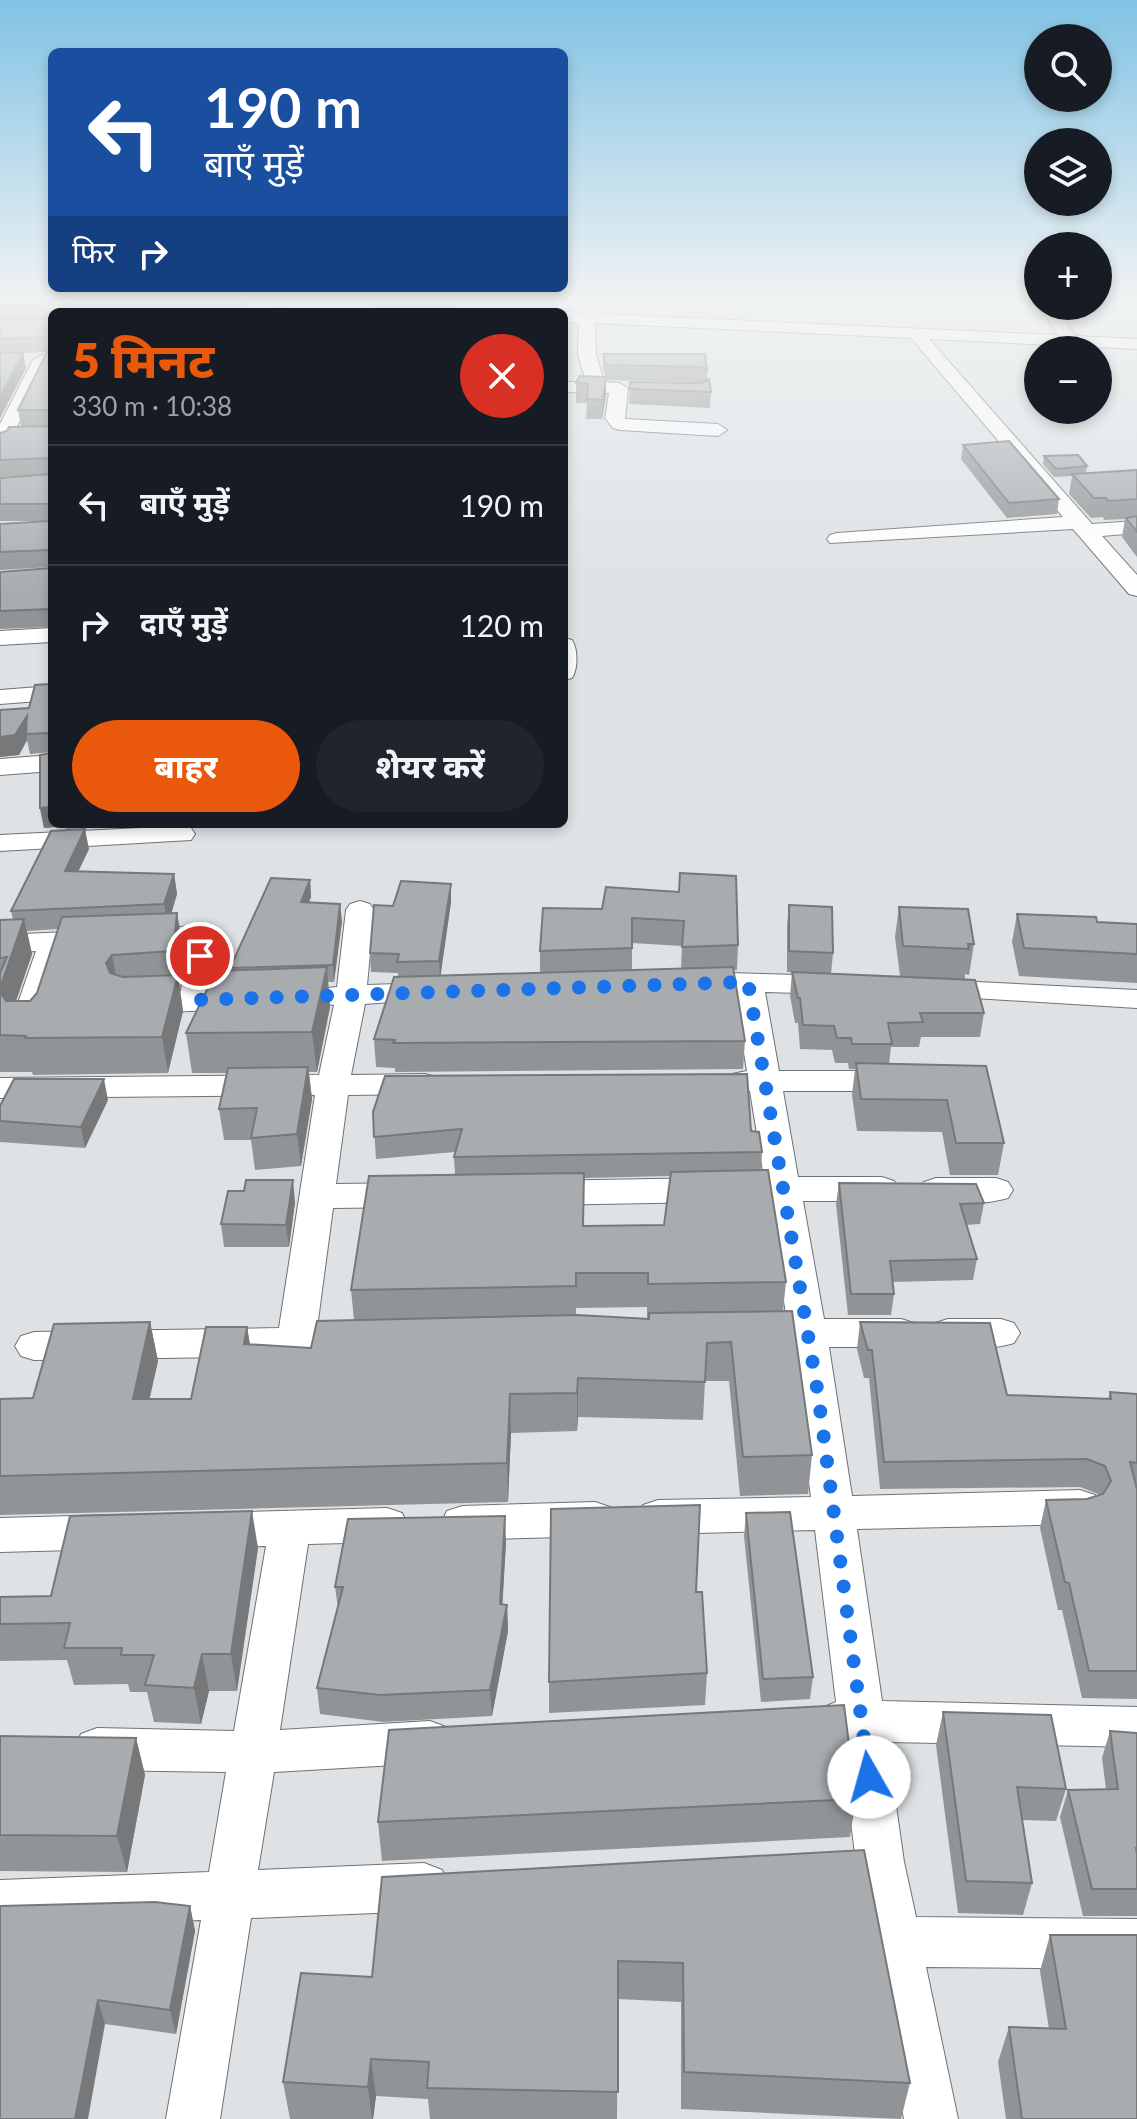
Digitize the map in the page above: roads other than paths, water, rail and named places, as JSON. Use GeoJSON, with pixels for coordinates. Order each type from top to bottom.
{"type":"FeatureCollection","features":[{"type":"Feature","properties":{"kind":"street"},"geometry":{"type":"LineString","coordinates":[[1,437],[23,396]]}},
{"type":"Feature","properties":{"kind":"street"},"geometry":{"type":"LineString","coordinates":[[623,396],[614,418],[620,424],[718,430]]}},
{"type":"Feature","properties":{"kind":"street"},"geometry":{"type":"LineString","coordinates":[[969,396],[1134,583]]}},
{"type":"Feature","properties":{"kind":"street"},"geometry":{"type":"LineString","coordinates":[[1,437],[28,435]]}},
{"type":"Feature","properties":{"kind":"street"},"geometry":{"type":"LineString","coordinates":[[1046,486],[1076,484]]}},
{"type":"Feature","properties":{"kind":"street"},"geometry":{"type":"LineString","coordinates":[[837,539],[1081,526],[1137,527]]}},
{"type":"Feature","properties":{"kind":"street"},"geometry":{"type":"LineString","coordinates":[[0,638],[48,635]]}},
{"type":"Feature","properties":{"kind":"street"},"geometry":{"type":"LineString","coordinates":[[0,697],[48,693]]}},
{"type":"Feature","properties":{"kind":"street"},"geometry":{"type":"LineString","coordinates":[[0,767],[48,763]]}},
{"type":"Feature","properties":{"kind":"street"},"geometry":{"type":"LineString","coordinates":[[0,843],[181,834]]}},
{"type":"Feature","properties":{"kind":"street"},"geometry":{"type":"LineString","coordinates":[[296,1342],[333,1084],[351,995],[360,910]]}},
{"type":"Feature","properties":{"kind":"street"},"geometry":{"type":"LineString","coordinates":[[0,944],[202,935],[195,1000]]}},
{"type":"Feature","properties":{"kind":"street"},"geometry":{"type":"LineString","coordinates":[[26,1028],[54,943]]}},
{"type":"Feature","properties":{"kind":"street"},"geometry":{"type":"LineString","coordinates":[[748,982],[808,1332],[880,1862],[931,2119]]}},
{"type":"Feature","properties":{"kind":"street"},"geometry":{"type":"LineString","coordinates":[[700,983],[859,986]]}},
{"type":"Feature","properties":{"kind":"street"},"geometry":{"type":"LineString","coordinates":[[907,988],[1137,999]]}},
{"type":"Feature","properties":{"kind":"street"},"geometry":{"type":"LineString","coordinates":[[304,996],[462,991]]}},
{"type":"Feature","properties":{"kind":"street"},"geometry":{"type":"LineString","coordinates":[[130,1001],[273,997]]}},
{"type":"Feature","properties":{"kind":"street"},"geometry":{"type":"LineString","coordinates":[[717,1081],[932,1081]]}},
{"type":"Feature","properties":{"kind":"street"},"geometry":{"type":"LineString","coordinates":[[0,1088],[461,1083]]}},
{"type":"Feature","properties":{"kind":"street"},"geometry":{"type":"LineString","coordinates":[[504,1193],[996,1190]]}},
{"type":"Feature","properties":{"kind":"street"},"geometry":{"type":"LineString","coordinates":[[317,1196],[441,1194]]}},
{"type":"Feature","properties":{"kind":"street"},"geometry":{"type":"LineString","coordinates":[[760,1333],[1001,1333]]}},
{"type":"Feature","properties":{"kind":"street"},"geometry":{"type":"LineString","coordinates":[[34,1346],[392,1341]]}},
{"type":"Feature","properties":{"kind":"street"},"geometry":{"type":"LineString","coordinates":[[0,1535],[1080,1507]]}},
{"type":"Feature","properties":{"kind":"street"},"geometry":{"type":"LineString","coordinates":[[193,2119],[290,1528]]}},
{"type":"Feature","properties":{"kind":"street"},"geometry":{"type":"LineString","coordinates":[[800,1723],[862,1720],[1137,1727]]}},
{"type":"Feature","properties":{"kind":"street"},"geometry":{"type":"LineString","coordinates":[[63,1749],[253,1752],[472,1740]]}},
{"type":"Feature","properties":{"kind":"street"},"geometry":{"type":"LineString","coordinates":[[833,1865],[880,1862]]}},
{"type":"Feature","properties":{"kind":"street"},"geometry":{"type":"LineString","coordinates":[[0,1904],[229,1897],[467,1884]]}},
{"type":"Feature","properties":{"kind":"street"},"geometry":{"type":"LineString","coordinates":[[897,1942],[1137,1944]]}}]}
